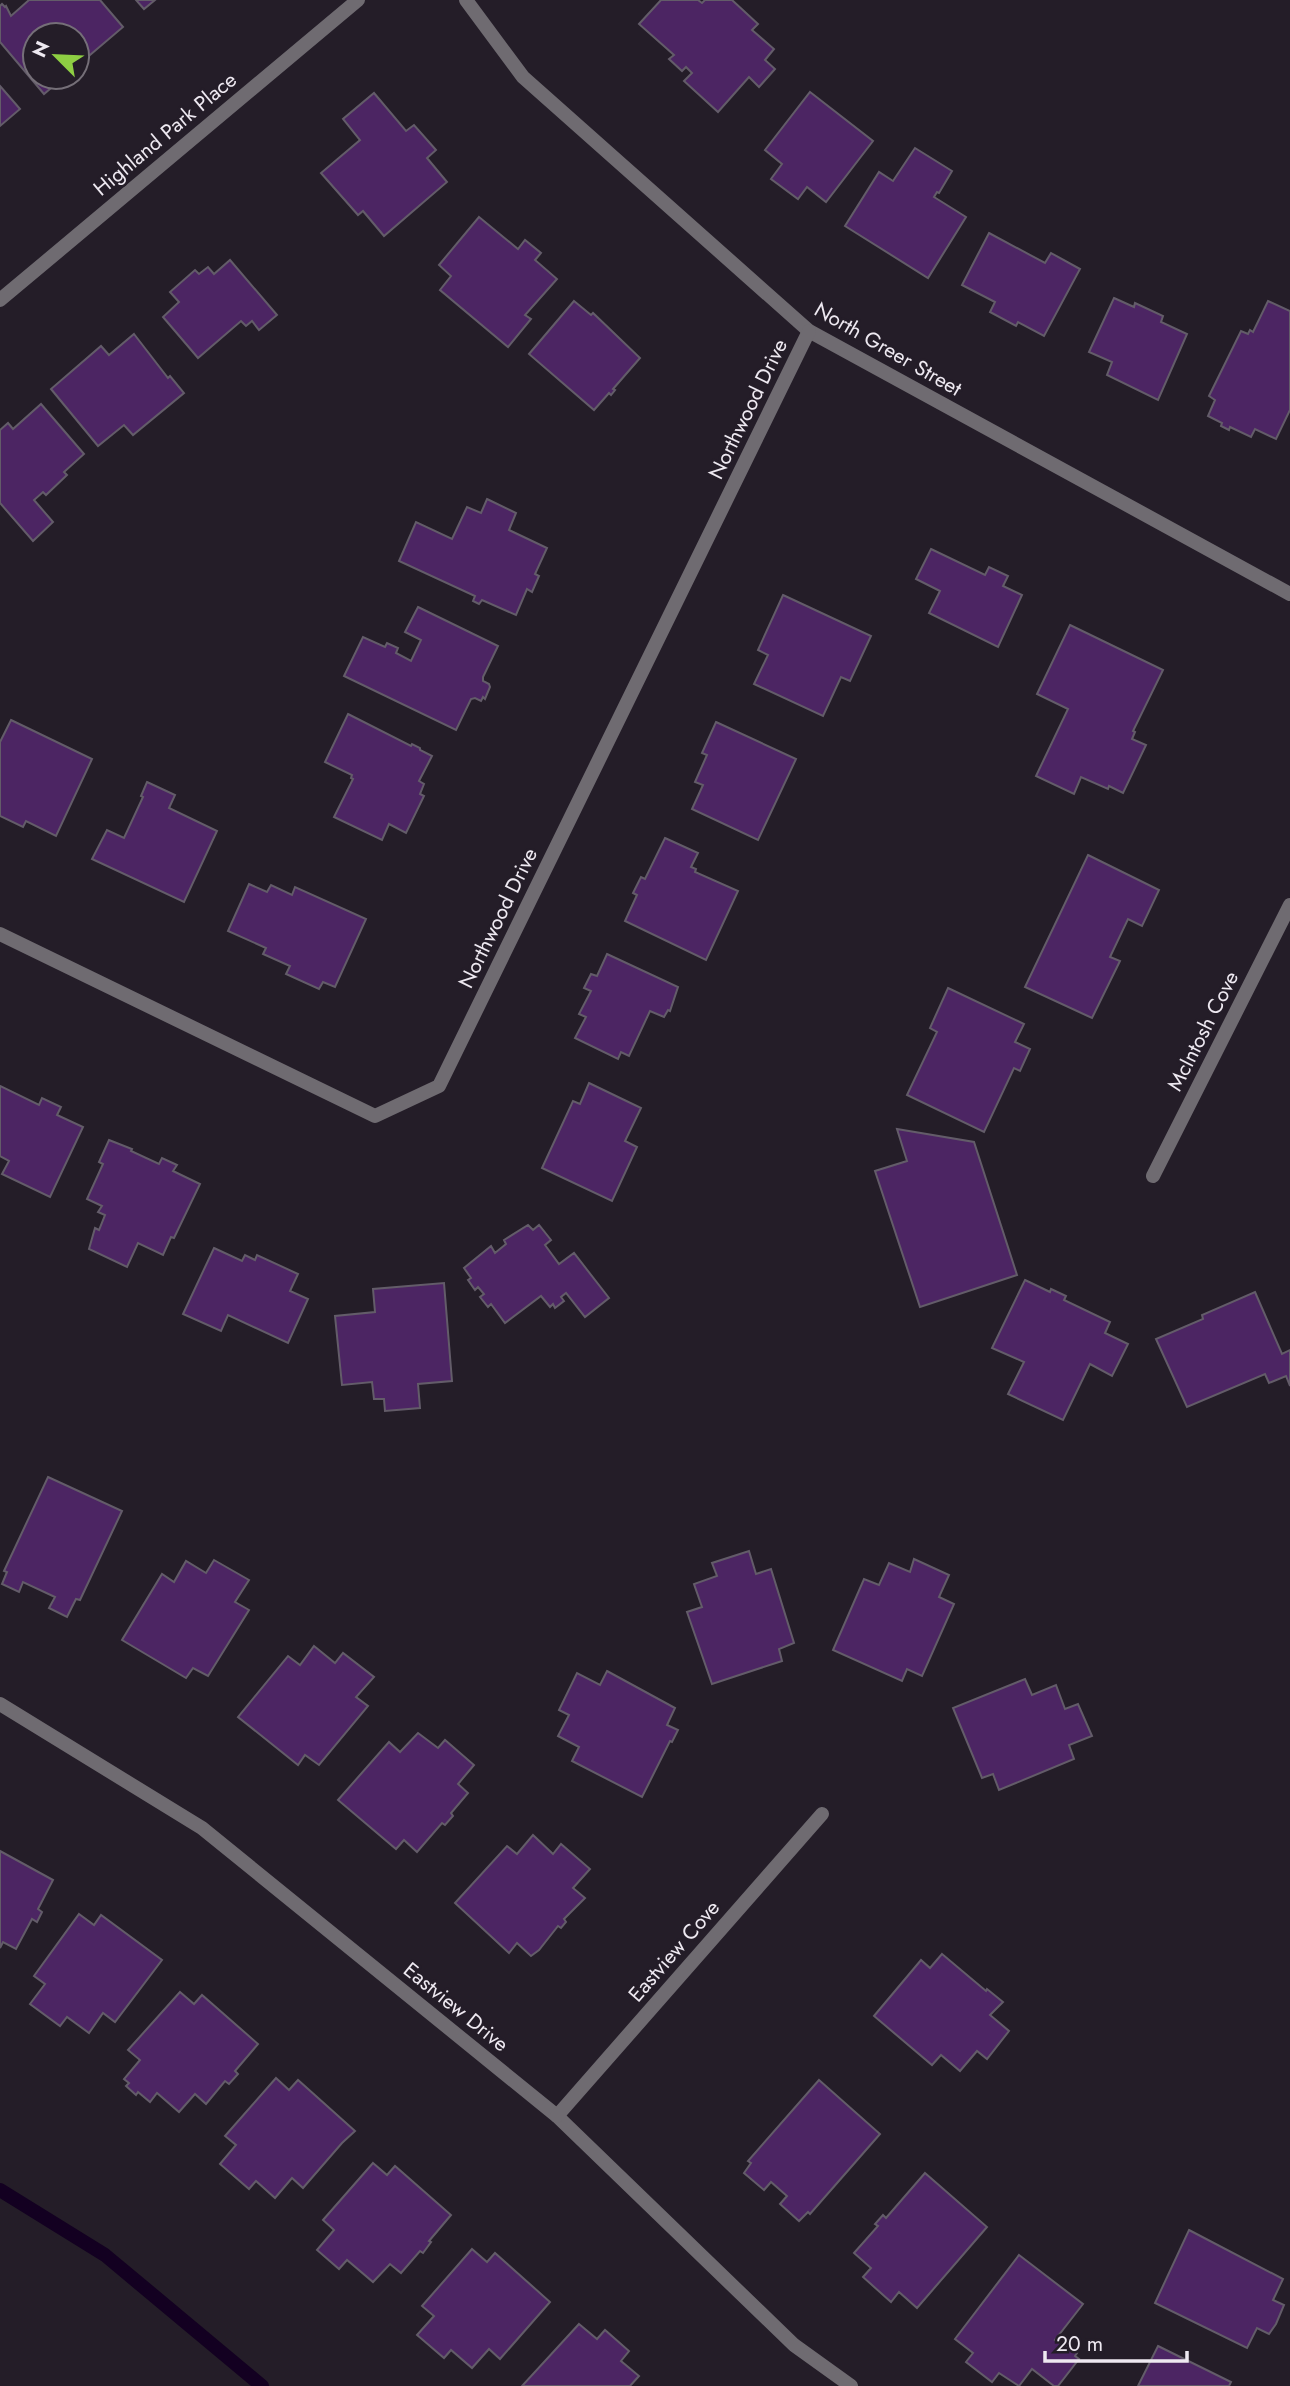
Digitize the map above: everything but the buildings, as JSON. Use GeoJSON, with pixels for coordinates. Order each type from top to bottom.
{"type":"FeatureCollection","features":[{"type":"Feature","properties":{"kind":"street","name":"Highland Park Place"},"geometry":{"type":"LineString","coordinates":[[0,300],[358,0]]}},
{"type":"Feature","properties":{"kind":"street","name":"North Greer Street"},"geometry":{"type":"LineString","coordinates":[[466,0],[523,77],[809,331],[1290,594]]}},
{"type":"Feature","properties":{"kind":"street","name":"Northwood Drive"},"geometry":{"type":"LineString","coordinates":[[0,934],[376,1116],[439,1086],[809,331]]}},
{"type":"Feature","properties":{"kind":"street","name":"McIntosh Cove"},"geometry":{"type":"LineString","coordinates":[[1153,1176],[1290,905]]}},
{"type":"Feature","properties":{"kind":"street","name":"Eastview Drive"},"geometry":{"type":"LineString","coordinates":[[0,1704],[202,1828],[557,2116],[794,2345],[851,2386]]}},
{"type":"Feature","properties":{"kind":"street","name":"Eastview Cove"},"geometry":{"type":"LineString","coordinates":[[557,2116],[822,1814]]}},
{"type":"Feature","properties":{"kind":"waterway"},"geometry":{"type":"LineString","coordinates":[[0,2190],[105,2255],[262,2386]]}}]}
